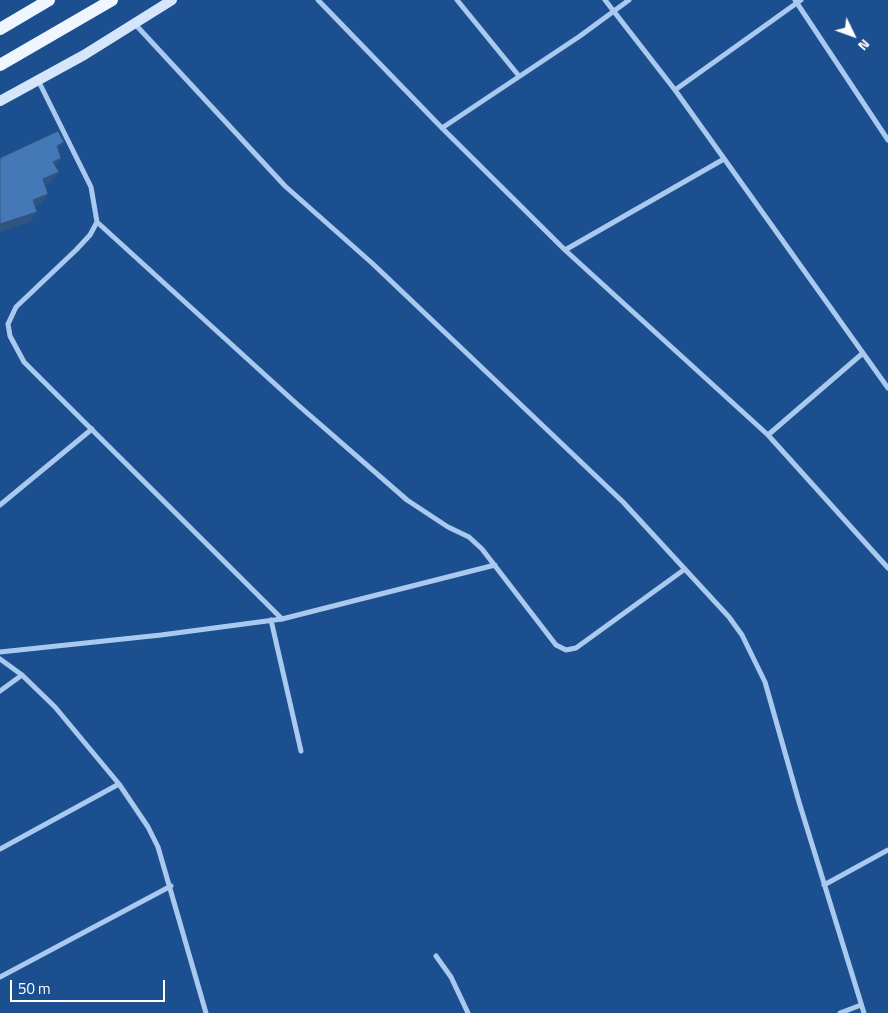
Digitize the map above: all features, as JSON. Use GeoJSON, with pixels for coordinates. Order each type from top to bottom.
{"type":"FeatureCollection","features":[{"type":"Feature","properties":{"kind":"main road"},"geometry":{"type":"LineString","coordinates":[[0,29],[49,0]]}},
{"type":"Feature","properties":{"kind":"main road"},"geometry":{"type":"LineString","coordinates":[[0,65],[112,0]]}},
{"type":"Feature","properties":{"kind":"street"},"geometry":{"type":"LineString","coordinates":[[0,101],[84,55],[172,0]]}},
{"type":"Feature","properties":{"kind":"street"},"geometry":{"type":"LineString","coordinates":[[318,0],[442,128],[565,250],[768,435],[888,568]]}},
{"type":"Feature","properties":{"kind":"street"},"geometry":{"type":"LineString","coordinates":[[457,0],[519,76]]}},
{"type":"Feature","properties":{"kind":"street"},"geometry":{"type":"LineString","coordinates":[[605,0],[675,90],[888,388]]}},
{"type":"Feature","properties":{"kind":"street"},"geometry":{"type":"LineString","coordinates":[[442,128],[580,36],[629,0]]}},
{"type":"Feature","properties":{"kind":"street"},"geometry":{"type":"LineString","coordinates":[[675,90],[797,1],[888,140]]}},
{"type":"Feature","properties":{"kind":"street"},"geometry":{"type":"LineString","coordinates":[[134,23],[285,186],[373,264],[623,502],[730,617],[742,635],[765,682],[824,886],[864,1013]]}},
{"type":"Feature","properties":{"kind":"street"},"geometry":{"type":"LineString","coordinates":[[38,80],[91,187],[97,222],[298,405],[407,500],[448,527],[469,537],[482,549],[556,645],[566,650],[576,648],[684,569]]}},
{"type":"Feature","properties":{"kind":"street"},"geometry":{"type":"LineString","coordinates":[[565,250],[724,158]]}},
{"type":"Feature","properties":{"kind":"street"},"geometry":{"type":"LineString","coordinates":[[97,222],[90,235],[76,250],[16,307],[8,324],[10,336],[24,362],[282,619]]}},
{"type":"Feature","properties":{"kind":"street"},"geometry":{"type":"LineString","coordinates":[[768,435],[863,353]]}},
{"type":"Feature","properties":{"kind":"street"},"geometry":{"type":"LineString","coordinates":[[0,505],[92,429]]}},
{"type":"Feature","properties":{"kind":"street"},"geometry":{"type":"LineString","coordinates":[[0,652],[161,636],[282,619],[495,566]]}},
{"type":"Feature","properties":{"kind":"street"},"geometry":{"type":"LineString","coordinates":[[271,620],[300,751]]}},
{"type":"Feature","properties":{"kind":"street"},"geometry":{"type":"LineString","coordinates":[[0,659],[22,675],[55,707],[119,784],[148,826],[158,847],[206,1013]]}},
{"type":"Feature","properties":{"kind":"street"},"geometry":{"type":"LineString","coordinates":[[0,691],[22,675]]}},
{"type":"Feature","properties":{"kind":"street"},"geometry":{"type":"LineString","coordinates":[[0,848],[119,784]]}},
{"type":"Feature","properties":{"kind":"street"},"geometry":{"type":"LineString","coordinates":[[824,886],[888,850]]}},
{"type":"Feature","properties":{"kind":"street"},"geometry":{"type":"LineString","coordinates":[[0,977],[170,886]]}},
{"type":"Feature","properties":{"kind":"street"},"geometry":{"type":"LineString","coordinates":[[436,956],[451,977],[468,1013]]}},
{"type":"Feature","properties":{"kind":"street"},"geometry":{"type":"LineString","coordinates":[[840,1013],[862,1005]]}},
{"type":"Feature","properties":{"kind":"building"},"geometry":{"type":"Polygon","coordinates":[[[58,131],[64,142],[57,146],[61,158],[53,162],[59,172],[43,179],[48,194],[33,200],[37,212],[0,224],[0,158],[58,131]]]}}]}
